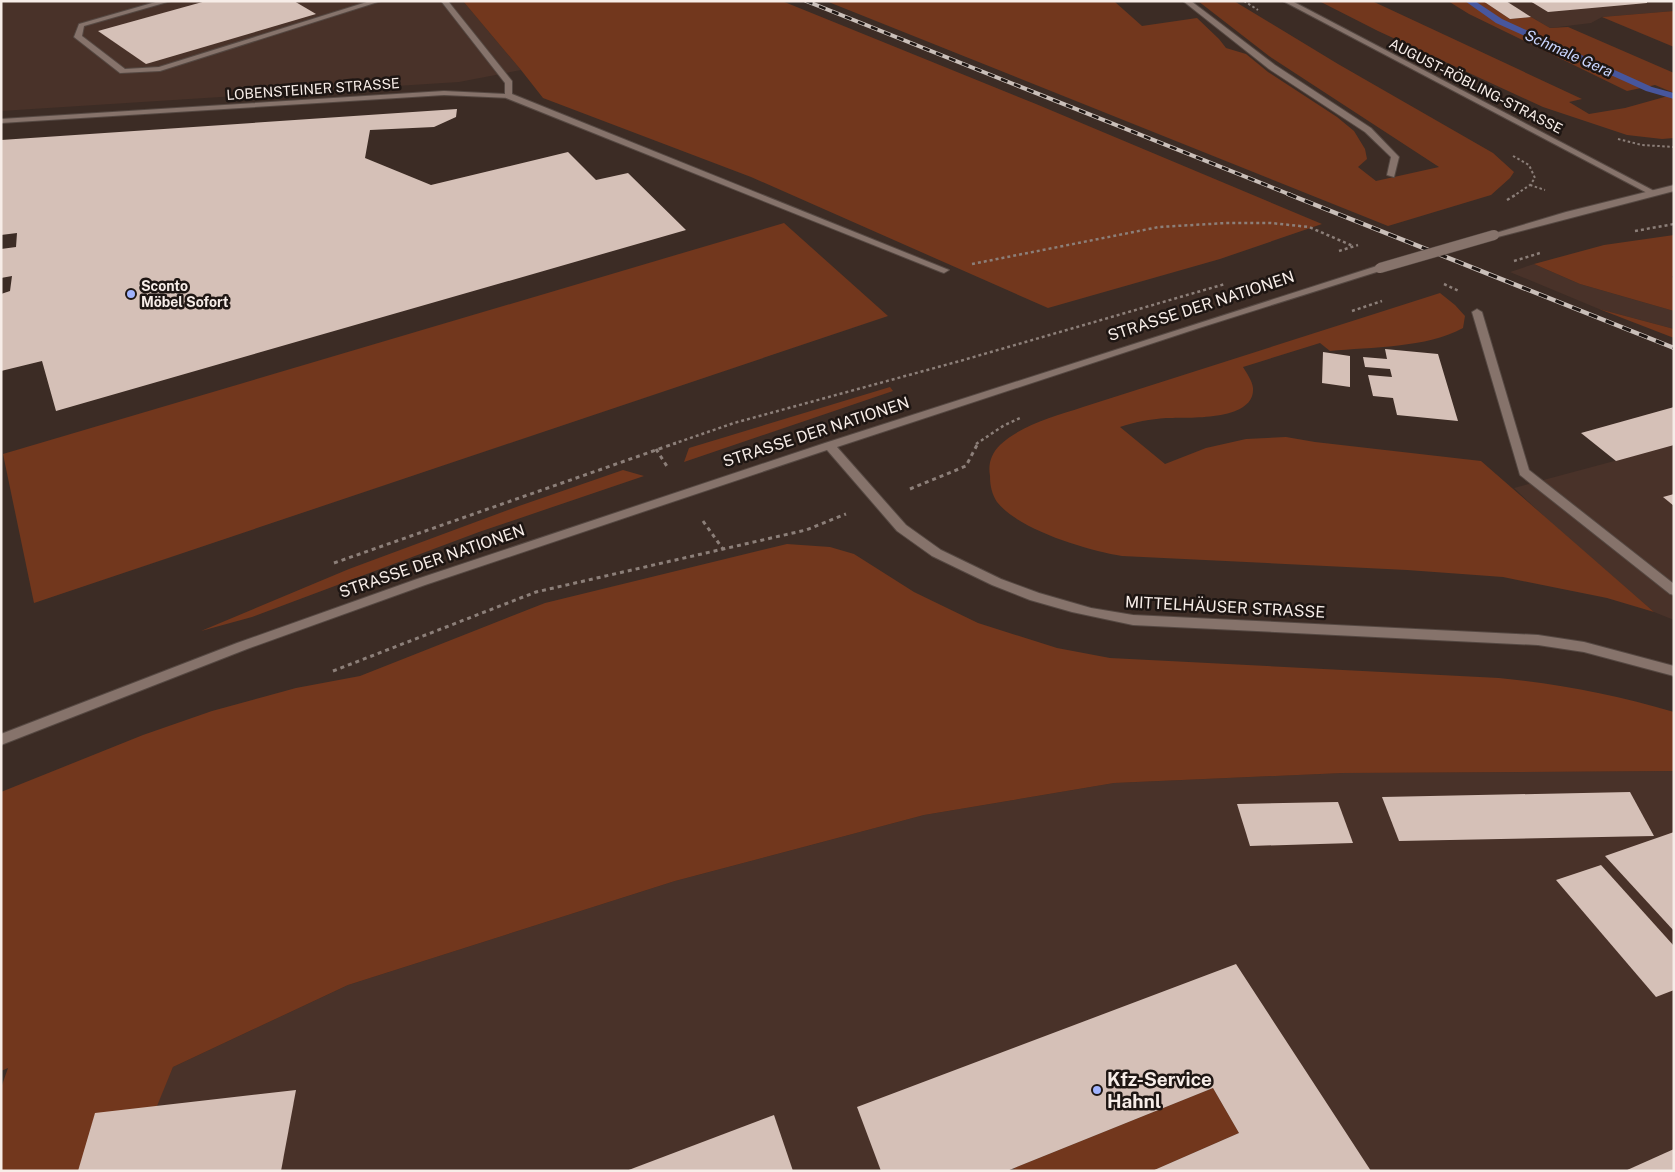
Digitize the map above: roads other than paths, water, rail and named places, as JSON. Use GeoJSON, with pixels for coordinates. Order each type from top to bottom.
{"type":"FeatureCollection","features":[{"type":"Feature","properties":{"kind":"main road"},"geometry":{"type":"LineString","coordinates":[[168,1],[81,25],[78,37],[123,71],[160,68],[378,1]]}},
{"type":"Feature","properties":{"kind":"main road"},"geometry":{"type":"LineString","coordinates":[[444,1],[509,83],[509,96]]}},
{"type":"Feature","properties":{"kind":"main road"},"geometry":{"type":"LineString","coordinates":[[1186,1],[1272,67],[1368,130],[1395,157],[1391,175]]}},
{"type":"Feature","properties":{"kind":"main road","name":"AUGUST-RÖBLING-STRASSE"},"geometry":{"type":"LineString","coordinates":[[1286,1],[1654,193]]}},
{"type":"Feature","properties":{"kind":"main road","name":"LOBENSTEINER STRASSE"},"geometry":{"type":"LineString","coordinates":[[1,121],[444,93],[509,96],[944,270]]}},
{"type":"Feature","properties":{"kind":"main road","name":"STRASSE DER NATIONEN"},"geometry":{"type":"LineString","coordinates":[[1,740],[242,646],[421,582],[829,445],[1380,268],[1494,235],[1674,188]]}},
{"type":"Feature","properties":{"kind":"main road"},"geometry":{"type":"LineString","coordinates":[[1478,312],[1524,472],[1674,591]]}},
{"type":"Feature","properties":{"kind":"main road","name":"MITTELHÄUSER STRASSE"},"geometry":{"type":"LineString","coordinates":[[829,445],[858,481],[913,538],[943,557],[967,569],[1051,604],[1132,620],[1538,640],[1584,646],[1674,671]]}},
{"type":"Feature","properties":{"kind":"waterway","name":"Schmale Gera"},"geometry":{"type":"LineString","coordinates":[[1469,1],[1499,21],[1649,89],[1674,96]]}},
{"type":"Feature","properties":{"kind":"railway"},"geometry":{"type":"LineString","coordinates":[[806,1],[1291,195]]}},
{"type":"Feature","properties":{"kind":"railway"},"geometry":{"type":"LineString","coordinates":[[1288,194],[1674,348]]}},
{"type":"Feature","properties":{"kind":"place","name":"Sconto Möbel Sofort"},"geometry":{"type":"Point","coordinates":[131,294]}},
{"type":"Feature","properties":{"kind":"place","name":"Kfz-Service Hahnl"},"geometry":{"type":"Point","coordinates":[1097,1090]}}]}
